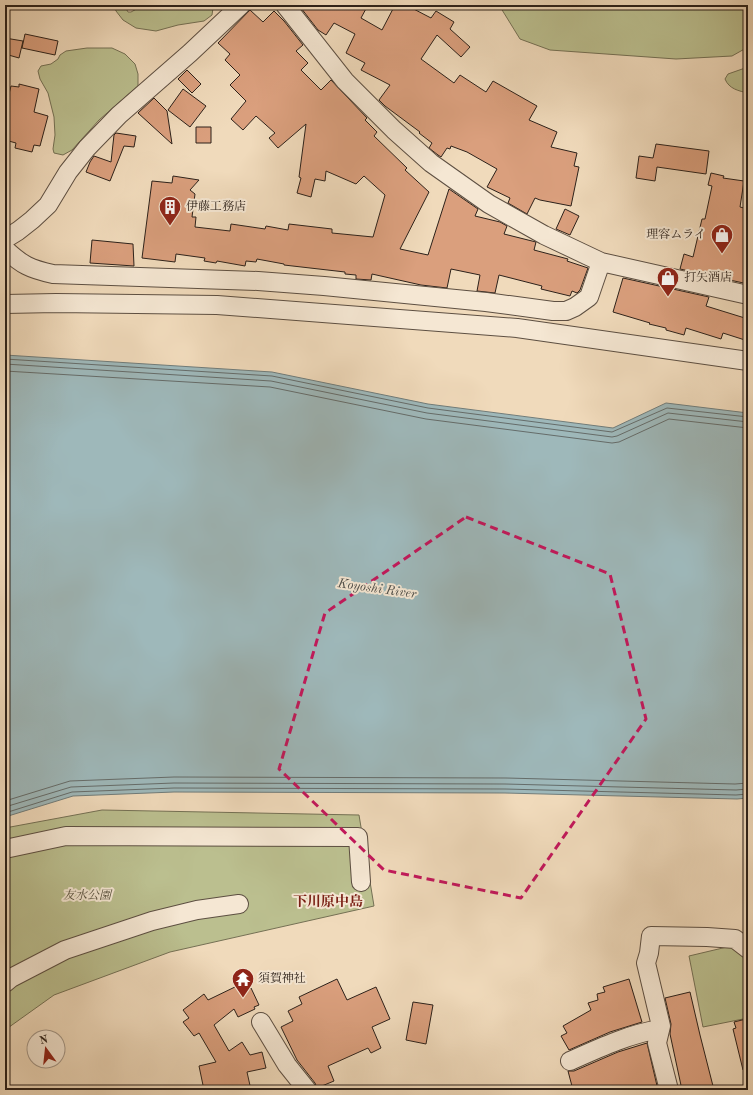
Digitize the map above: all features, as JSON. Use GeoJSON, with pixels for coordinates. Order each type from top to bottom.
{"type":"FeatureCollection","features":[{"type":"Feature","properties":{"kind":"street"},"geometry":{"type":"LineString","coordinates":[[5,239],[32,220],[48,205],[68,172],[82,154],[119,115],[190,53],[241,5]]}},
{"type":"Feature","properties":{"kind":"street"},"geometry":{"type":"LineString","coordinates":[[285,5],[345,81],[394,130],[431,164],[489,204],[544,235],[601,262],[748,295]]}},
{"type":"Feature","properties":{"kind":"street"},"geometry":{"type":"LineString","coordinates":[[5,249],[18,261],[35,270],[53,274],[236,280],[324,286],[486,302],[553,311],[566,311],[575,307],[589,297],[601,262]]}},
{"type":"Feature","properties":{"kind":"street"},"geometry":{"type":"LineString","coordinates":[[5,304],[56,303],[218,305],[517,328],[748,361]]}},
{"type":"Feature","properties":{"kind":"street"},"geometry":{"type":"LineString","coordinates":[[5,849],[66,836],[358,837],[361,882]]}},
{"type":"Feature","properties":{"kind":"street"},"geometry":{"type":"LineString","coordinates":[[5,983],[11,978],[64,950],[152,921],[198,910],[239,904]]}},
{"type":"Feature","properties":{"kind":"street"},"geometry":{"type":"LineString","coordinates":[[666,1089],[657,1042],[661,1026],[646,963],[651,936],[735,939],[748,949]]}},
{"type":"Feature","properties":{"kind":"street"},"geometry":{"type":"LineString","coordinates":[[261,1022],[287,1064],[307,1090]]}},
{"type":"Feature","properties":{"kind":"street"},"geometry":{"type":"LineString","coordinates":[[570,1061],[607,1045],[660,1029]]}},
{"type":"Feature","properties":{"kind":"highlighted area"},"geometry":{"type":"Polygon","coordinates":[[[466,517],[610,574],[646,719],[521,898],[384,870],[279,769],[325,613],[466,517]]]}},
{"type":"Feature","properties":{"kind":"green space"},"geometry":{"type":"Polygon","coordinates":[[[114,5],[124,5],[128,12],[131,12],[144,5],[211,5],[213,8],[212,15],[204,21],[178,25],[156,31],[136,28],[123,20],[116,11],[114,5]]]}},
{"type":"Feature","properties":{"kind":"green space"},"geometry":{"type":"Polygon","coordinates":[[[499,5],[748,5],[748,47],[732,56],[676,59],[550,50],[520,39],[499,5]]]}},
{"type":"Feature","properties":{"kind":"green space"},"geometry":{"type":"Polygon","coordinates":[[[87,48],[112,48],[125,54],[135,64],[138,74],[138,86],[99,120],[72,150],[63,155],[54,153],[54,117],[48,93],[40,79],[38,71],[41,66],[51,64],[66,51],[87,48]]]}},
{"type":"Feature","properties":{"kind":"green space"},"geometry":{"type":"Polygon","coordinates":[[[748,67],[748,93],[729,85],[725,79],[728,74],[748,67]]]}},
{"type":"Feature","properties":{"kind":"green space","name":"友水公園"},"geometry":{"type":"Polygon","coordinates":[[[102,810],[359,815],[374,906],[170,952],[54,995],[5,1030],[5,828],[102,810]]]}},
{"type":"Feature","properties":{"kind":"green space"},"geometry":{"type":"Polygon","coordinates":[[[748,942],[748,1018],[703,1027],[689,956],[748,942]]]}},
{"type":"Feature","properties":{"kind":"water","name":"Koyoshi River"},"geometry":{"type":"Polygon","coordinates":[[[5,355],[272,372],[428,404],[613,428],[666,403],[748,413],[748,798],[737,799],[505,793],[174,792],[73,796],[5,817],[5,355]]]}},
{"type":"Feature","properties":{"kind":"building"},"geometry":{"type":"Polygon","coordinates":[[[302,5],[368,5],[361,18],[382,30],[395,5],[406,5],[431,18],[436,11],[454,22],[450,29],[470,47],[461,57],[437,35],[421,59],[454,83],[460,75],[486,92],[493,81],[537,106],[529,120],[557,132],[551,147],[577,153],[574,166],[579,167],[571,206],[535,198],[527,214],[508,203],[510,198],[487,187],[497,169],[467,152],[451,146],[450,149],[447,148],[441,157],[438,155],[429,148],[432,143],[379,100],[390,85],[361,70],[365,63],[346,53],[355,34],[334,23],[326,35],[318,30],[301,8],[302,5]]]}},
{"type":"Feature","properties":{"kind":"building"},"geometry":{"type":"Polygon","coordinates":[[[250,10],[263,22],[274,11],[284,21],[303,45],[296,51],[308,63],[301,70],[321,90],[331,80],[367,118],[365,120],[377,132],[374,136],[407,168],[405,170],[429,192],[400,249],[428,255],[449,189],[478,209],[475,216],[500,222],[507,226],[504,234],[536,242],[534,250],[568,259],[567,261],[588,268],[580,290],[577,293],[572,291],[570,296],[541,289],[542,286],[499,275],[495,293],[477,291],[480,275],[451,269],[447,288],[421,285],[372,274],[371,280],[356,279],[356,275],[345,274],[345,272],[284,265],[257,259],[256,262],[246,261],[245,266],[217,261],[216,263],[204,261],[205,258],[176,254],[175,262],[142,258],[152,181],[172,183],[173,176],[199,180],[190,190],[195,194],[192,217],[196,217],[195,227],[230,231],[231,224],[265,229],[266,226],[288,230],[289,224],[332,229],[332,233],[373,237],[385,195],[364,176],[356,184],[326,171],[325,181],[315,179],[311,197],[297,193],[301,178],[299,177],[306,124],[278,148],[269,138],[275,133],[256,116],[243,130],[231,119],[246,101],[230,85],[240,75],[225,60],[230,54],[218,43],[250,10]]]}},
{"type":"Feature","properties":{"kind":"building"},"geometry":{"type":"Polygon","coordinates":[[[25,34],[58,41],[55,55],[22,48],[25,34]]]}},
{"type":"Feature","properties":{"kind":"building"},"geometry":{"type":"Polygon","coordinates":[[[5,38],[23,41],[19,58],[5,54],[5,38]]]}},
{"type":"Feature","properties":{"kind":"building"},"geometry":{"type":"Polygon","coordinates":[[[187,70],[201,84],[192,93],[178,79],[187,70]]]}},
{"type":"Feature","properties":{"kind":"building"},"geometry":{"type":"Polygon","coordinates":[[[19,84],[39,89],[34,112],[48,116],[40,146],[34,145],[32,152],[15,148],[16,143],[5,140],[5,110],[11,86],[19,87],[19,84]]]}},
{"type":"Feature","properties":{"kind":"building"},"geometry":{"type":"Polygon","coordinates":[[[183,89],[206,106],[190,127],[168,110],[183,89]]]}},
{"type":"Feature","properties":{"kind":"building"},"geometry":{"type":"Polygon","coordinates":[[[154,98],[167,111],[172,144],[138,113],[154,98]]]}},
{"type":"Feature","properties":{"kind":"building"},"geometry":{"type":"Polygon","coordinates":[[[196,127],[211,127],[211,143],[196,143],[196,127]]]}},
{"type":"Feature","properties":{"kind":"building"},"geometry":{"type":"Polygon","coordinates":[[[116,133],[136,136],[134,147],[124,146],[110,181],[86,172],[94,156],[111,162],[114,135],[116,133]]]}},
{"type":"Feature","properties":{"kind":"building"},"geometry":{"type":"Polygon","coordinates":[[[656,144],[709,151],[706,174],[657,167],[655,181],[636,178],[639,156],[653,158],[656,144]]]}},
{"type":"Feature","properties":{"kind":"building"},"geometry":{"type":"Polygon","coordinates":[[[711,173],[724,176],[723,178],[744,181],[740,207],[748,209],[748,284],[680,269],[684,254],[693,257],[702,219],[705,219],[712,186],[708,185],[711,173]]]}},
{"type":"Feature","properties":{"kind":"building"},"geometry":{"type":"Polygon","coordinates":[[[565,209],[579,216],[570,235],[556,229],[565,209]]]}},
{"type":"Feature","properties":{"kind":"building"},"geometry":{"type":"Polygon","coordinates":[[[92,240],[133,244],[134,266],[90,263],[92,240]]]}},
{"type":"Feature","properties":{"kind":"building"},"geometry":{"type":"Polygon","coordinates":[[[623,278],[709,297],[706,306],[748,319],[748,341],[723,333],[721,339],[686,328],[684,335],[613,312],[623,278]]]}},
{"type":"Feature","properties":{"kind":"building"},"geometry":{"type":"Polygon","coordinates":[[[337,979],[347,1000],[376,987],[390,1019],[372,1027],[381,1048],[371,1053],[368,1048],[328,1066],[334,1081],[317,1088],[315,1083],[297,1060],[281,1027],[293,1021],[288,1011],[302,1004],[299,997],[337,979]]]}},
{"type":"Feature","properties":{"kind":"building"},"geometry":{"type":"Polygon","coordinates":[[[629,979],[642,1022],[610,1032],[569,1050],[561,1036],[567,1033],[563,1026],[591,1010],[588,1003],[598,1000],[597,994],[605,992],[603,987],[629,979]]]}},
{"type":"Feature","properties":{"kind":"building"},"geometry":{"type":"Polygon","coordinates":[[[237,986],[240,993],[251,988],[259,1005],[254,1007],[255,1009],[238,1017],[234,1009],[214,1025],[229,1051],[242,1042],[250,1055],[262,1052],[266,1068],[247,1072],[251,1090],[204,1090],[199,1066],[216,1062],[199,1033],[194,1036],[183,1022],[189,1018],[183,1010],[204,994],[208,1000],[237,986]]]}},
{"type":"Feature","properties":{"kind":"building"},"geometry":{"type":"Polygon","coordinates":[[[690,992],[714,1090],[682,1090],[670,1034],[671,1024],[665,998],[690,992]]]}},
{"type":"Feature","properties":{"kind":"building"},"geometry":{"type":"Polygon","coordinates":[[[413,1002],[433,1005],[426,1044],[406,1040],[413,1002]]]}},
{"type":"Feature","properties":{"kind":"building"},"geometry":{"type":"Polygon","coordinates":[[[746,1019],[748,1025],[748,1069],[743,1070],[733,1029],[736,1028],[734,1022],[746,1019]]]}},
{"type":"Feature","properties":{"kind":"building"},"geometry":{"type":"Polygon","coordinates":[[[647,1043],[658,1090],[573,1090],[568,1071],[574,1071],[618,1052],[647,1043]]]}},
{"type":"Feature","properties":{"kind":"place","name":"伊藤工務店"},"geometry":{"type":"Point","coordinates":[170,226]}},
{"type":"Feature","properties":{"kind":"place","name":"理容ムライ"},"geometry":{"type":"Point","coordinates":[722,254]}},
{"type":"Feature","properties":{"kind":"place","name":"打矢酒店"},"geometry":{"type":"Point","coordinates":[668,298]}},
{"type":"Feature","properties":{"kind":"place","name":"須賀神社"},"geometry":{"type":"Point","coordinates":[243,998]}},
{"type":"Feature","properties":{"kind":"district","name":"下川原中島"},"geometry":{"type":"Point","coordinates":[328,902]}}]}
